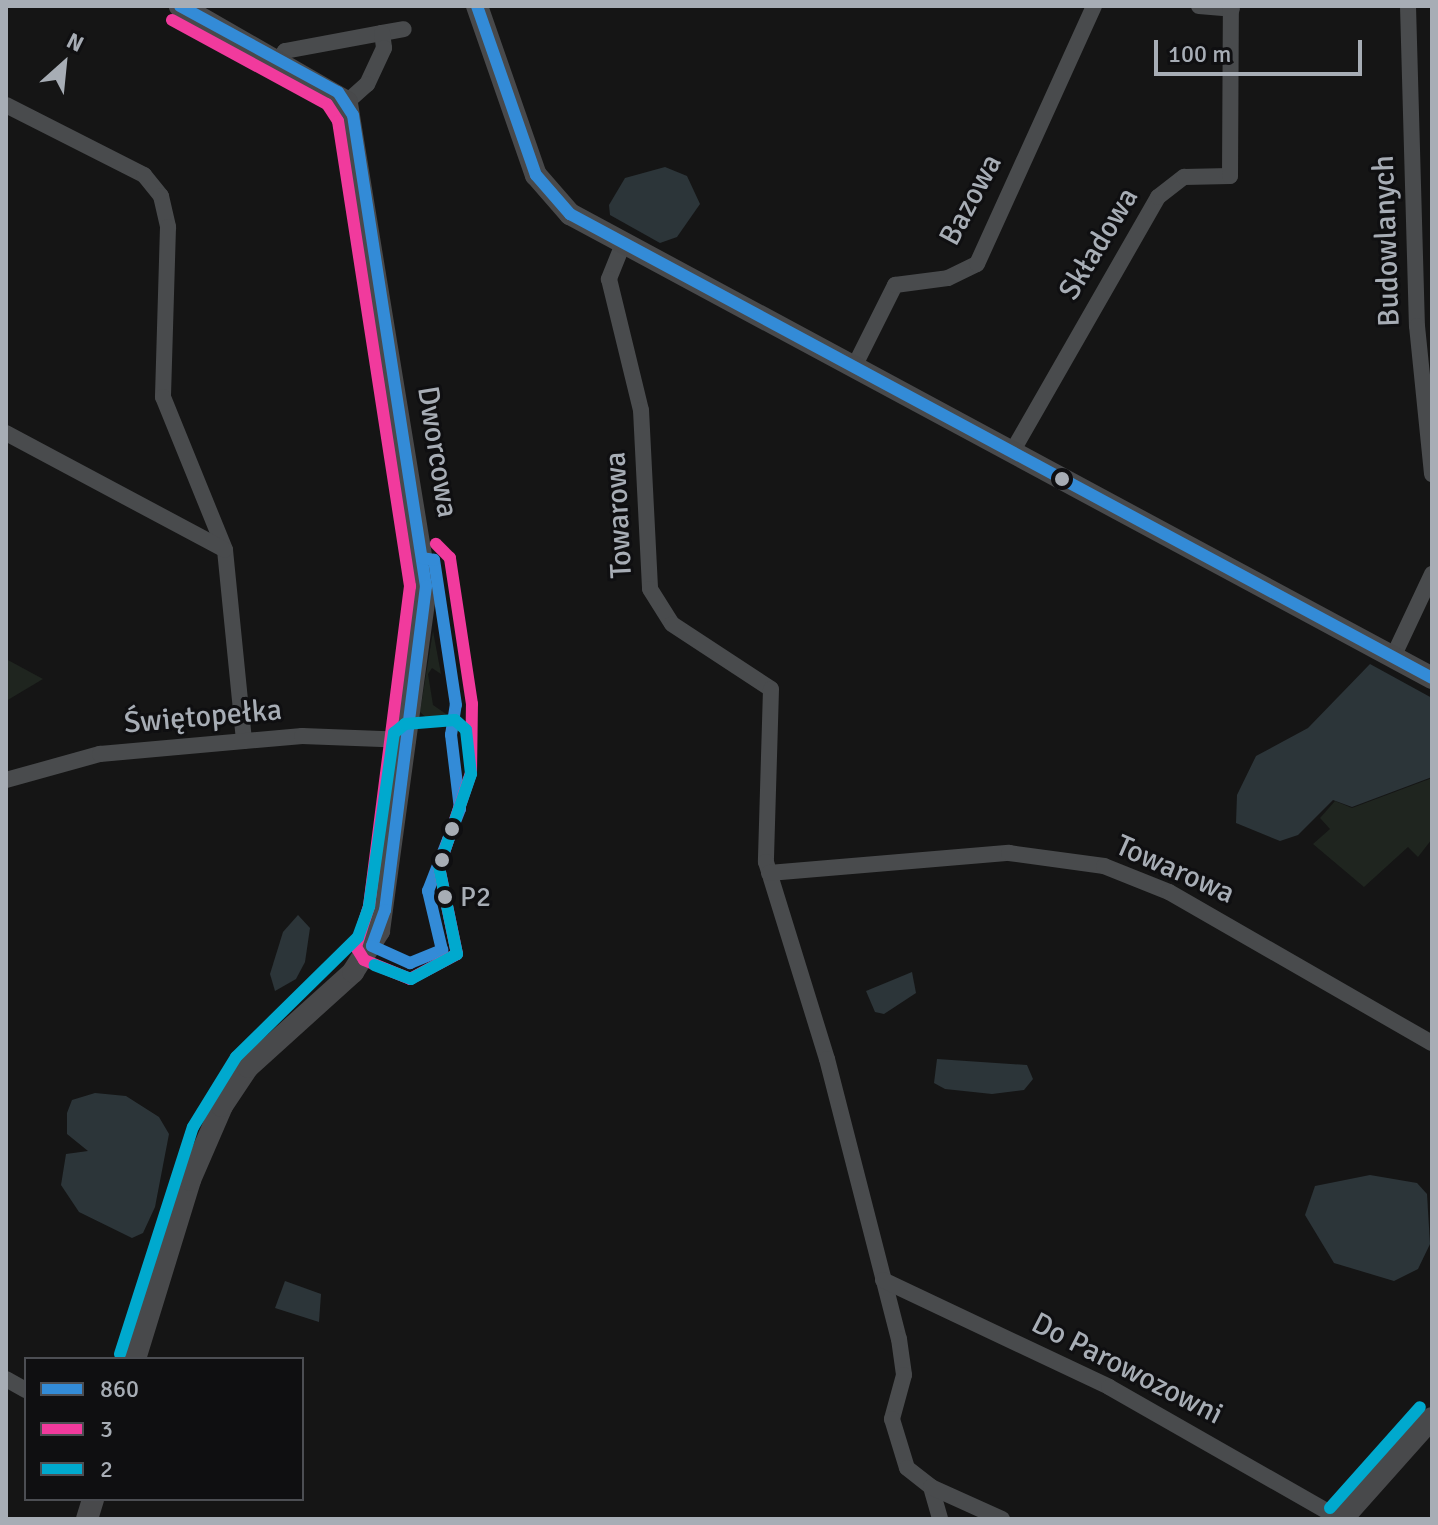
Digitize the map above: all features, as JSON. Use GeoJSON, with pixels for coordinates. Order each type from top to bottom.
{"type":"FeatureCollection","features":[{"type":"Feature","properties":{"kind":"street"},"geometry":{"type":"LineString","coordinates":[[180,6],[279,59],[347,102],[364,90],[384,48],[382,33]]}},
{"type":"Feature","properties":{"kind":"street"},"geometry":{"type":"LineString","coordinates":[[477,6],[536,175],[555,202],[623,244],[1432,678]]}},
{"type":"Feature","properties":{"kind":"street","name":"Bazowa"},"geometry":{"type":"LineString","coordinates":[[854,367],[895,285],[948,278],[977,264],[1094,6]]}},
{"type":"Feature","properties":{"kind":"street"},"geometry":{"type":"LineString","coordinates":[[1199,6],[1232,8]]}},
{"type":"Feature","properties":{"kind":"street","name":"Budowlanych"},"geometry":{"type":"LineString","coordinates":[[1408,6],[1424,266],[1432,474]]}},
{"type":"Feature","properties":{"kind":"street","name":"Składowa"},"geometry":{"type":"LineString","coordinates":[[1012,452],[1158,197],[1184,177],[1230,176],[1232,8]]}},
{"type":"Feature","properties":{"kind":"street"},"geometry":{"type":"LineString","coordinates":[[279,59],[285,51],[404,29]]}},
{"type":"Feature","properties":{"kind":"street","name":"Dworcowa"},"geometry":{"type":"LineString","coordinates":[[136,1357],[190,1180],[222,1106],[248,1067],[353,972],[379,931],[408,740],[426,586],[347,102]]}},
{"type":"Feature","properties":{"kind":"street"},"geometry":{"type":"LineString","coordinates":[[6,105],[144,175],[161,196],[168,227],[163,397],[225,550],[244,741]]}},
{"type":"Feature","properties":{"kind":"street","name":"Towarowa"},"geometry":{"type":"LineString","coordinates":[[623,244],[609,279],[641,410],[649,584],[672,624],[771,689],[769,873],[827,1059],[883,1280],[904,1375],[892,1419],[907,1468],[931,1487],[940,1519]]}},
{"type":"Feature","properties":{"kind":"street"},"geometry":{"type":"LineString","coordinates":[[6,433],[225,550]]}},
{"type":"Feature","properties":{"kind":"street"},"geometry":{"type":"LineString","coordinates":[[1393,657],[1432,574]]}},
{"type":"Feature","properties":{"kind":"street","name":"Świętopełka"},"geometry":{"type":"LineString","coordinates":[[6,780],[78,757],[244,741],[408,740]]}},
{"type":"Feature","properties":{"kind":"street","name":"Towarowa"},"geometry":{"type":"LineString","coordinates":[[769,873],[1009,853],[1104,866],[1169,892],[1432,1043]]}},
{"type":"Feature","properties":{"kind":"street","name":"Do Parowozowni"},"geometry":{"type":"LineString","coordinates":[[883,1280],[1109,1387],[1341,1519]]}},
{"type":"Feature","properties":{"kind":"street"},"geometry":{"type":"LineString","coordinates":[[6,1379],[24,1389]]}},
{"type":"Feature","properties":{"kind":"street"},"geometry":{"type":"LineString","coordinates":[[1341,1519],[1432,1418]]}},
{"type":"Feature","properties":{"kind":"street"},"geometry":{"type":"LineString","coordinates":[[931,1487],[1002,1519]]}},
{"type":"Feature","properties":{"kind":"shaded area"},"geometry":{"type":"Polygon","coordinates":[[[665,167],[687,176],[700,204],[677,237],[660,243],[610,215],[609,205],[625,178],[665,167]]]}},
{"type":"Feature","properties":{"kind":"shaded area"},"geometry":{"type":"Polygon","coordinates":[[[433,631],[441,674],[432,668],[428,674],[433,705],[446,714],[434,725],[420,712],[433,631]]]}},
{"type":"Feature","properties":{"kind":"shaded area"},"geometry":{"type":"Polygon","coordinates":[[[6,659],[43,679],[6,701],[6,659]]]}},
{"type":"Feature","properties":{"kind":"shaded area"},"geometry":{"type":"Polygon","coordinates":[[[1370,664],[1432,698],[1432,777],[1352,807],[1333,800],[1298,835],[1280,841],[1236,823],[1237,795],[1256,756],[1308,728],[1370,664]]]}},
{"type":"Feature","properties":{"kind":"shaded area"},"geometry":{"type":"Polygon","coordinates":[[[1432,778],[1432,839],[1418,857],[1408,847],[1364,887],[1313,844],[1330,829],[1320,818],[1335,801],[1352,808],[1432,778]]]}},
{"type":"Feature","properties":{"kind":"shaded area"},"geometry":{"type":"Polygon","coordinates":[[[298,915],[310,928],[305,962],[296,979],[275,991],[270,974],[283,932],[298,915]]]}},
{"type":"Feature","properties":{"kind":"shaded area"},"geometry":{"type":"Polygon","coordinates":[[[912,972],[916,993],[884,1014],[875,1012],[866,991],[912,972]]]}},
{"type":"Feature","properties":{"kind":"shaded area"},"geometry":{"type":"Polygon","coordinates":[[[937,1059],[1027,1065],[1033,1079],[1024,1090],[992,1094],[945,1089],[934,1083],[937,1059]]]}},
{"type":"Feature","properties":{"kind":"shaded area"},"geometry":{"type":"Polygon","coordinates":[[[95,1093],[126,1096],[159,1117],[169,1134],[155,1207],[143,1233],[132,1238],[79,1212],[61,1185],[66,1154],[88,1151],[67,1134],[67,1113],[72,1100],[95,1093]]]}},
{"type":"Feature","properties":{"kind":"shaded area"},"geometry":{"type":"Polygon","coordinates":[[[1370,1175],[1417,1183],[1427,1194],[1430,1244],[1418,1269],[1394,1281],[1334,1263],[1305,1215],[1315,1186],[1370,1175]]]}},
{"type":"Feature","properties":{"kind":"shaded area"},"geometry":{"type":"Polygon","coordinates":[[[285,1281],[321,1294],[319,1322],[275,1308],[285,1281]]]}},
{"type":"Feature","properties":{"kind":"transit line","name":"860"},"geometry":{"type":"LineString","coordinates":[[180,6],[338,92],[353,115],[426,586],[385,910],[372,946],[410,963],[442,950],[428,891],[460,809],[451,735],[456,705],[434,560],[423,558]]}},
{"type":"Feature","properties":{"kind":"transit line","name":"860"},"geometry":{"type":"LineString","coordinates":[[477,6],[536,175],[570,214],[1432,678]]}},
{"type":"Feature","properties":{"kind":"transit line","name":"3"},"geometry":{"type":"LineString","coordinates":[[172,20],[327,104],[338,121],[410,586],[369,906],[356,947],[364,960],[410,979],[457,954],[439,867],[471,773],[472,704],[450,558],[436,544]]}},
{"type":"Feature","properties":{"kind":"transit line","name":"2"},"geometry":{"type":"LineString","coordinates":[[120,1354],[193,1127],[236,1057],[358,937],[369,906],[394,733],[405,724],[455,720],[466,730],[471,774],[439,867],[457,954],[411,979],[375,965]]}},
{"type":"Feature","properties":{"kind":"transit line","name":"2"},"geometry":{"type":"LineString","coordinates":[[1330,1508],[1420,1407]]}},
{"type":"Feature","properties":{"kind":"place","name":"P2"},"geometry":{"type":"Point","coordinates":[445,897]}}]}
